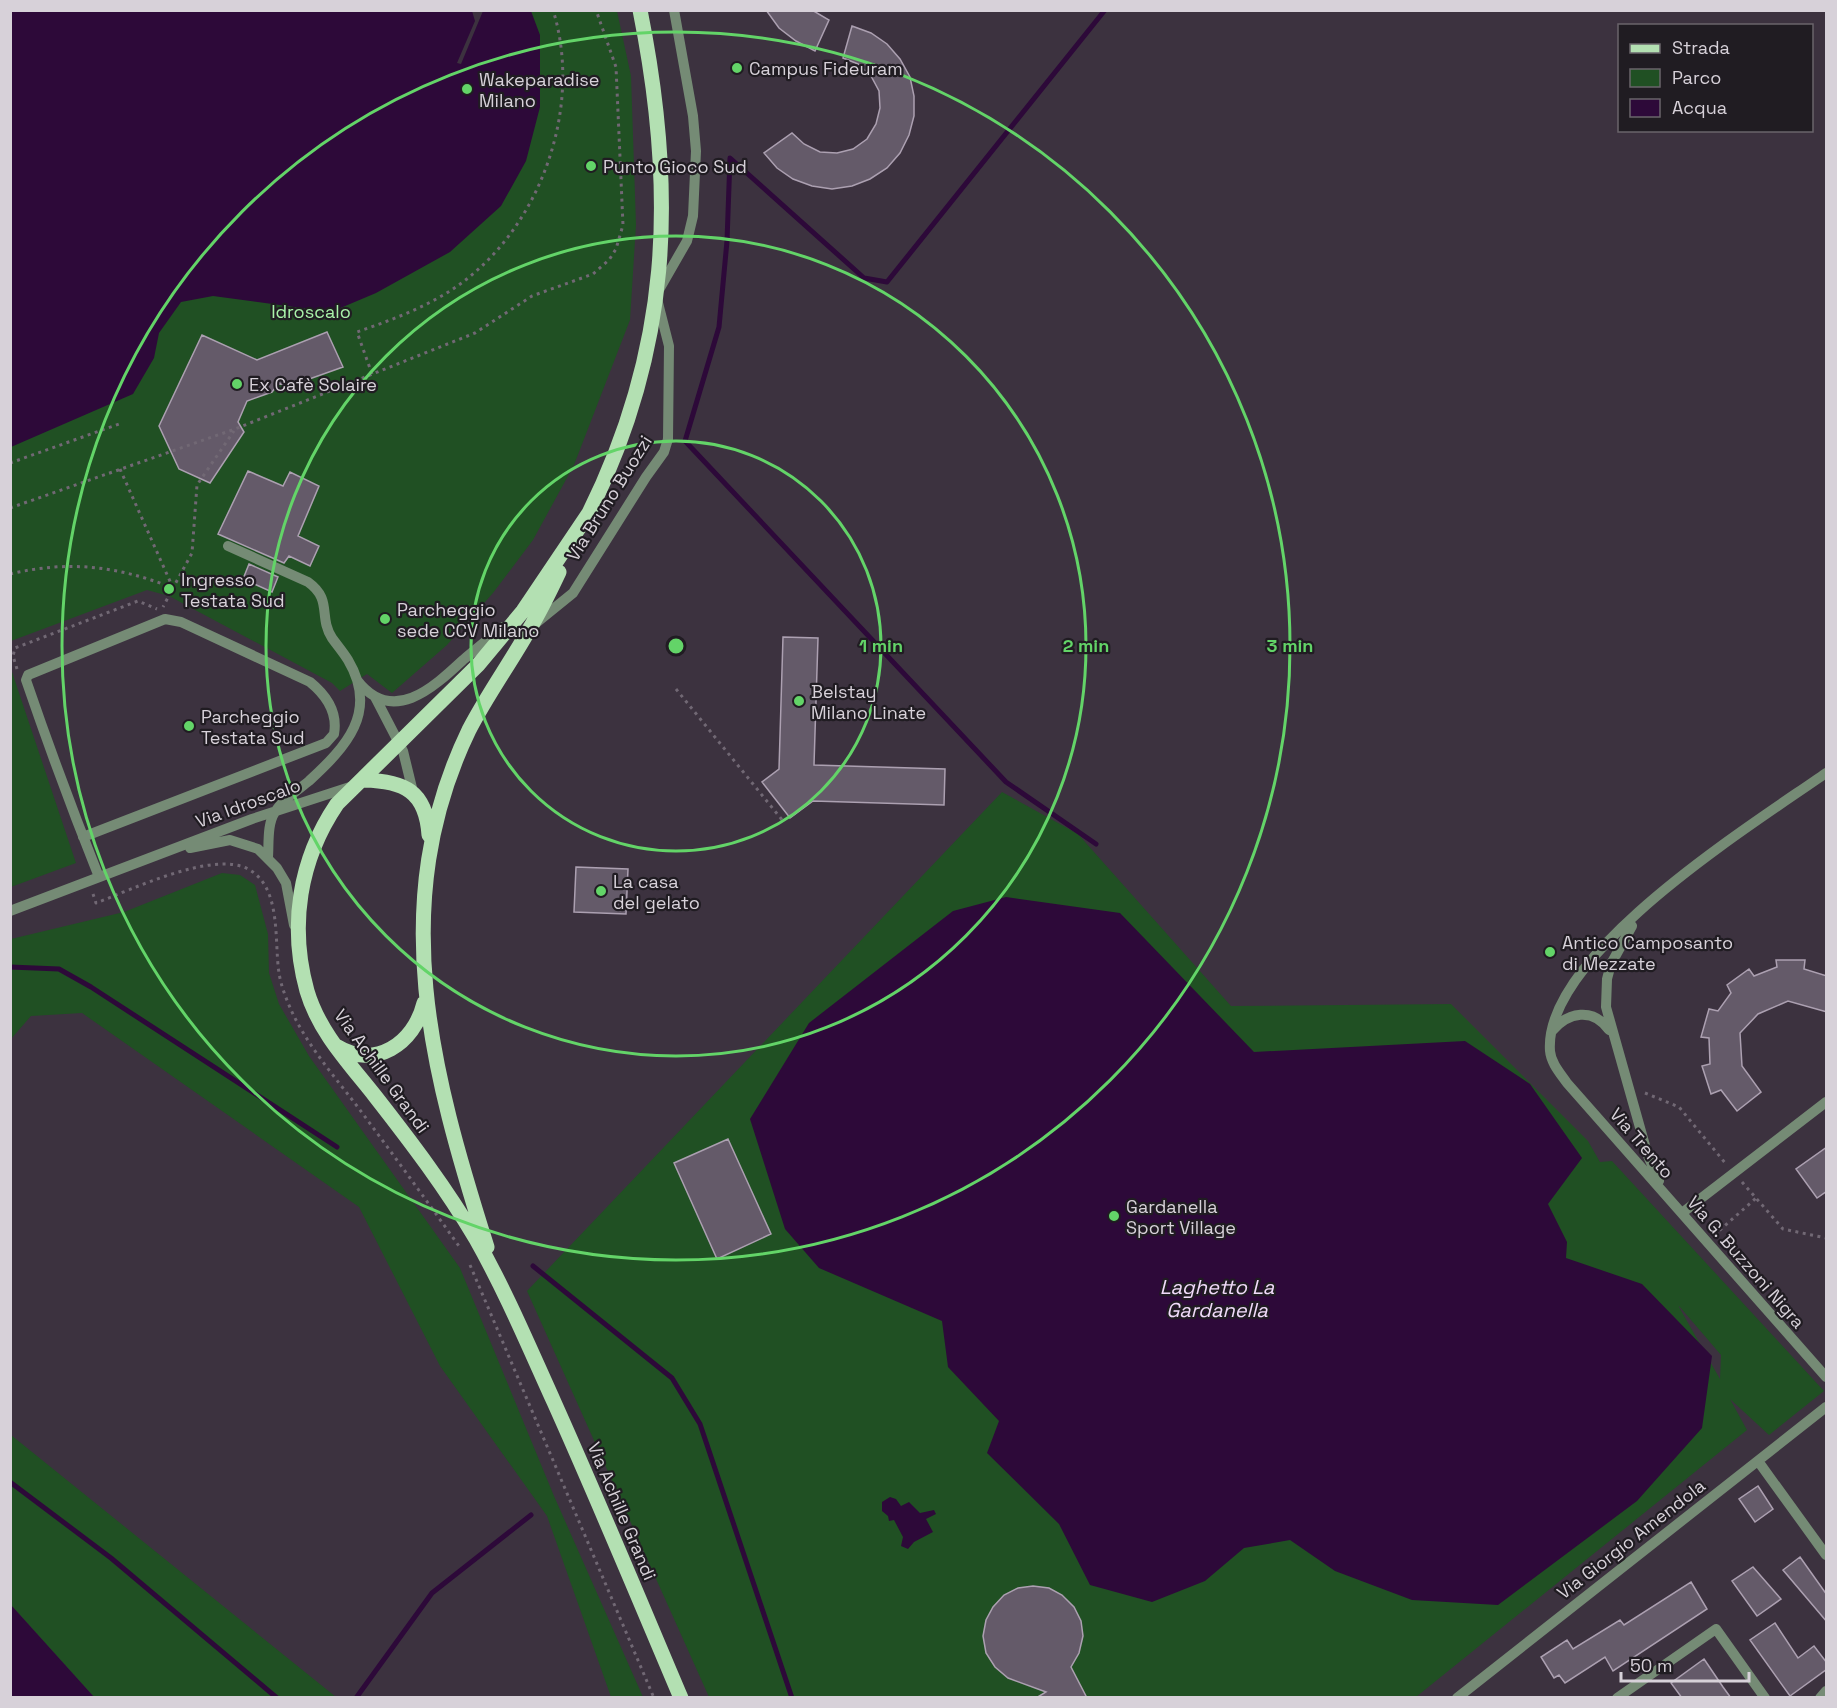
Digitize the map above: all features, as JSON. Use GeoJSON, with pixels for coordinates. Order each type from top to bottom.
{"type":"FeatureCollection","features":[{"type":"Feature","properties":{"kind":"main road","name":"Via Bruno Buozzi"},"geometry":{"type":"LineString","coordinates":[[430,848],[439,808],[469,730],[531,627],[589,513],[612,465],[642,377],[662,254],[662,175],[654,86],[640,10]]}},
{"type":"Feature","properties":{"kind":"main road","name":"Via Bruno Buozzi"},"geometry":{"type":"LineString","coordinates":[[361,782],[478,665],[523,611],[589,513]]}},
{"type":"Feature","properties":{"kind":"main road"},"geometry":{"type":"LineString","coordinates":[[361,782],[390,781],[413,792],[428,818],[430,848]]}},
{"type":"Feature","properties":{"kind":"main road","name":"Via Achille Grandi"},"geometry":{"type":"LineString","coordinates":[[361,782],[337,804],[310,853],[298,908],[300,960],[315,1012],[334,1044],[449,1192],[496,1275],[681,1698]]}},
{"type":"Feature","properties":{"kind":"main road","name":"Via Achille Grandi"},"geometry":{"type":"LineString","coordinates":[[430,848],[422,951],[425,997],[432,1042],[457,1152],[496,1275]]}},
{"type":"Feature","properties":{"kind":"main road"},"geometry":{"type":"LineString","coordinates":[[334,1044],[344,1051],[366,1056],[381,1055],[402,1043],[418,1021],[425,997]]}},
{"type":"Feature","properties":{"kind":"street","name":"Via Bruno Buozzi"},"geometry":{"type":"LineString","coordinates":[[531,627],[573,593],[646,477],[664,453],[669,420],[669,346],[656,296],[687,241],[693,216],[694,127],[674,10]]}},
{"type":"Feature","properties":{"kind":"street"},"geometry":{"type":"LineString","coordinates":[[228,546],[308,582],[318,589],[324,599],[329,632],[349,661],[356,680],[360,713],[347,741],[276,811],[270,828],[268,857]]}},
{"type":"Feature","properties":{"kind":"street"},"geometry":{"type":"LineString","coordinates":[[375,697],[399,701],[429,690],[523,611]]}},
{"type":"Feature","properties":{"kind":"street"},"geometry":{"type":"LineString","coordinates":[[83,837],[326,743],[334,734],[332,708],[310,682],[181,622],[165,619],[28,675],[26,678],[29,689],[83,837],[94,880]]}},
{"type":"Feature","properties":{"kind":"street"},"geometry":{"type":"LineString","coordinates":[[356,680],[375,697],[400,744],[413,792]]}},
{"type":"Feature","properties":{"kind":"street","name":"Via Trento"},"geometry":{"type":"LineString","coordinates":[[1665,1195],[1559,1072],[1550,1052],[1551,1032],[1565,996],[1584,969],[1645,908],[1676,879],[1827,773]]}},
{"type":"Feature","properties":{"kind":"street","name":"Via Idroscalo"},"geometry":{"type":"LineString","coordinates":[[10,911],[148,857],[361,782]]}},
{"type":"Feature","properties":{"kind":"street","name":"Via Idroscalo"},"geometry":{"type":"LineString","coordinates":[[148,857],[230,840],[248,844],[268,857],[286,883],[300,960]]}},
{"type":"Feature","properties":{"kind":"street","name":"Via Trento"},"geometry":{"type":"LineString","coordinates":[[1645,908],[1617,951],[1607,979],[1605,1007],[1648,1156],[1665,1195]]}},
{"type":"Feature","properties":{"kind":"street"},"geometry":{"type":"LineString","coordinates":[[1551,1032],[1565,1019],[1586,1014],[1600,1020],[1612,1035]]}},
{"type":"Feature","properties":{"kind":"street"},"geometry":{"type":"LineString","coordinates":[[1682,1213],[1827,1102]]}},
{"type":"Feature","properties":{"kind":"street","name":"Via G. Buzzoni Nigra"},"geometry":{"type":"LineString","coordinates":[[1665,1195],[1827,1377]]}},
{"type":"Feature","properties":{"kind":"street","name":"Via Giorgio Amendola"},"geometry":{"type":"LineString","coordinates":[[1457,1698],[1827,1407]]}},
{"type":"Feature","properties":{"kind":"street"},"geometry":{"type":"LineString","coordinates":[[1758,1461],[1827,1555]]}},
{"type":"Feature","properties":{"kind":"street"},"geometry":{"type":"LineString","coordinates":[[1617,1698],[1716,1629],[1765,1698]]}},
{"type":"Feature","properties":{"kind":"street"},"geometry":{"type":"LineString","coordinates":[[1820,1698],[1827,1692]]}},
{"type":"Feature","properties":{"kind":"path"},"geometry":{"type":"LineString","coordinates":[[372,374],[357,332],[392,320],[452,289],[485,263],[508,237],[541,182],[559,127],[564,60],[553,10]]}},
{"type":"Feature","properties":{"kind":"path"},"geometry":{"type":"LineString","coordinates":[[10,508],[235,429],[475,333],[532,296],[593,274],[609,261],[616,249],[623,225],[616,67],[596,10]]}},
{"type":"Feature","properties":{"kind":"path"},"geometry":{"type":"LineString","coordinates":[[10,463],[119,424]]}},
{"type":"Feature","properties":{"kind":"path"},"geometry":{"type":"LineString","coordinates":[[20,677],[13,656],[15,648],[138,601],[161,610],[192,553],[196,485],[235,429]]}},
{"type":"Feature","properties":{"kind":"path"},"geometry":{"type":"LineString","coordinates":[[120,469],[173,588]]}},
{"type":"Feature","properties":{"kind":"path"},"geometry":{"type":"LineString","coordinates":[[10,574],[68,567],[115,569],[173,588]]}},
{"type":"Feature","properties":{"kind":"path"},"geometry":{"type":"LineString","coordinates":[[676,689],[783,821]]}},
{"type":"Feature","properties":{"kind":"path"},"geometry":{"type":"LineString","coordinates":[[94,880],[96,903],[164,878],[221,864],[245,867],[264,882],[272,904],[280,976],[292,1012],[315,1050],[466,1256]]}},
{"type":"Feature","properties":{"kind":"path"},"geometry":{"type":"LineString","coordinates":[[1703,1237],[1714,1226],[1719,1231],[1756,1198]]}},
{"type":"Feature","properties":{"kind":"path"},"geometry":{"type":"LineString","coordinates":[[469,1261],[654,1698]]}},
{"type":"Feature","properties":{"kind":"green space","name":"Idroscalo"},"geometry":{"type":"Polygon","coordinates":[[[11,11],[617,11],[631,76],[636,225],[630,320],[574,465],[533,540],[493,593],[447,645],[392,693],[367,674],[340,691],[332,683],[169,596],[147,590],[11,641],[11,11]]]}},
{"type":"Feature","properties":{"kind":"green space"},"geometry":{"type":"Polygon","coordinates":[[[10,666],[76,863],[11,887],[10,887],[10,666]]]}},
{"type":"Feature","properties":{"kind":"green space","name":"Gardanella Sport Village"},"geometry":{"type":"Polygon","coordinates":[[[1002,792],[1078,834],[1231,1006],[1451,1004],[1588,1141],[1600,1162],[1612,1161],[1824,1391],[1769,1435],[1730,1399],[1747,1430],[1416,1697],[709,1697],[527,1291],[1002,792]],[[1679,1306],[1720,1379],[1721,1355],[1679,1306]]]}},
{"type":"Feature","properties":{"kind":"green space"},"geometry":{"type":"Polygon","coordinates":[[[222,873],[240,875],[255,885],[268,934],[269,973],[279,1004],[309,1056],[460,1268],[554,1496],[643,1697],[611,1697],[547,1516],[440,1366],[359,1207],[82,1013],[31,1016],[11,1039],[11,939],[124,912],[222,873]]]}},
{"type":"Feature","properties":{"kind":"green space"},"geometry":{"type":"Polygon","coordinates":[[[10,1435],[336,1697],[94,1697],[11,1605],[10,1435]]]}},
{"type":"Feature","properties":{"kind":"water","name":"Idroscalo"},"geometry":{"type":"Polygon","coordinates":[[[11,11],[531,11],[540,35],[540,107],[526,161],[501,206],[450,252],[376,293],[331,312],[213,296],[181,302],[159,333],[154,358],[133,394],[11,447],[11,11]]]}},
{"type":"Feature","properties":{"kind":"water","name":"Laghetto La Gardanella"},"geometry":{"type":"Polygon","coordinates":[[[1006,897],[1120,913],[1254,1052],[1465,1041],[1530,1084],[1582,1158],[1548,1204],[1567,1242],[1566,1258],[1642,1284],[1712,1356],[1702,1428],[1637,1501],[1498,1605],[1412,1600],[1335,1571],[1290,1540],[1244,1548],[1205,1581],[1152,1602],[1090,1585],[1059,1524],[987,1453],[999,1421],[948,1367],[942,1321],[819,1268],[785,1229],[750,1119],[809,1023],[953,911],[1006,897]]]}},
{"type":"Feature","properties":{"kind":"water"},"geometry":{"type":"Polygon","coordinates":[[[890,1497],[896,1499],[901,1506],[909,1502],[920,1513],[934,1510],[936,1514],[926,1519],[933,1532],[914,1542],[908,1549],[901,1546],[903,1537],[894,1520],[889,1521],[888,1516],[882,1511],[882,1502],[890,1497]]]}},
{"type":"Feature","properties":{"kind":"water"},"geometry":{"type":"Polygon","coordinates":[[[11,1605],[94,1697],[11,1697],[11,1605]]]}},
{"type":"Feature","properties":{"kind":"pier"},"geometry":{"type":"Polygon","coordinates":[[[472,11],[483,11],[461,64],[457,63],[475,21],[472,11]]]}},
{"type":"Feature","properties":{"kind":"building"},"geometry":{"type":"Polygon","coordinates":[[[766,10],[812,10],[829,20],[815,51],[796,41],[779,28],[766,10]]]}},
{"type":"Feature","properties":{"kind":"building"},"geometry":{"type":"Polygon","coordinates":[[[852,26],[871,33],[887,44],[900,59],[910,77],[914,96],[914,116],[909,135],[900,153],[887,168],[870,179],[852,186],[832,189],[812,186],[793,179],[777,168],[764,153],[792,133],[804,144],[820,152],[837,153],[853,149],[867,139],[876,124],[880,108],[879,91],[871,76],[858,64],[843,58],[852,26]]]}},
{"type":"Feature","properties":{"kind":"building","name":"Ex Cafè Solaire"},"geometry":{"type":"Polygon","coordinates":[[[327,332],[343,367],[287,387],[279,383],[272,392],[247,401],[238,422],[244,432],[210,483],[179,469],[159,426],[202,335],[257,360],[327,332]]]}},
{"type":"Feature","properties":{"kind":"building"},"geometry":{"type":"Polygon","coordinates":[[[248,471],[283,486],[290,472],[319,486],[298,536],[319,546],[310,566],[289,556],[284,563],[218,534],[248,471]]]}},
{"type":"Feature","properties":{"kind":"building"},"geometry":{"type":"Polygon","coordinates":[[[249,564],[278,577],[272,592],[243,579],[249,564]]]}},
{"type":"Feature","properties":{"kind":"building","name":"Belstay Milano Linate"},"geometry":{"type":"Polygon","coordinates":[[[783,637],[818,638],[814,765],[945,769],[944,805],[813,801],[790,818],[762,782],[779,769],[783,637]]]}},
{"type":"Feature","properties":{"kind":"building","name":"La casa del gelato"},"geometry":{"type":"Polygon","coordinates":[[[576,867],[628,869],[626,914],[574,912],[576,867]]]}},
{"type":"Feature","properties":{"kind":"building"},"geometry":{"type":"Polygon","coordinates":[[[1776,960],[1805,960],[1804,969],[1827,976],[1827,1012],[1788,1001],[1758,1014],[1740,1033],[1742,1066],[1761,1092],[1737,1111],[1721,1090],[1711,1094],[1702,1066],[1710,1064],[1709,1038],[1701,1037],[1709,1009],[1718,1011],[1731,993],[1727,985],[1749,969],[1754,976],[1777,967],[1776,960]]]}},
{"type":"Feature","properties":{"kind":"building"},"geometry":{"type":"Polygon","coordinates":[[[728,1139],[771,1234],[717,1259],[674,1163],[728,1139]]]}},
{"type":"Feature","properties":{"kind":"building"},"geometry":{"type":"Polygon","coordinates":[[[1827,1147],[1827,1191],[1817,1198],[1796,1169],[1827,1147]]]}},
{"type":"Feature","properties":{"kind":"building"},"geometry":{"type":"Polygon","coordinates":[[[1758,1486],[1773,1509],[1755,1522],[1739,1499],[1758,1486]]]}},
{"type":"Feature","properties":{"kind":"building"},"geometry":{"type":"Polygon","coordinates":[[[1800,1557],[1827,1595],[1827,1622],[1783,1570],[1800,1557]]]}},
{"type":"Feature","properties":{"kind":"building"},"geometry":{"type":"Polygon","coordinates":[[[1753,1567],[1781,1599],[1757,1616],[1732,1581],[1753,1567]]]}},
{"type":"Feature","properties":{"kind":"building"},"geometry":{"type":"Polygon","coordinates":[[[1691,1582],[1707,1609],[1613,1671],[1605,1657],[1565,1683],[1559,1675],[1554,1678],[1541,1657],[1567,1640],[1573,1649],[1620,1620],[1624,1625],[1691,1582]]]}},
{"type":"Feature","properties":{"kind":"building"},"geometry":{"type":"Polygon","coordinates":[[[1033,1586],[1049,1588],[1062,1595],[1074,1607],[1081,1621],[1083,1636],[1079,1653],[1071,1667],[1087,1698],[1036,1698],[1046,1692],[1008,1678],[995,1667],[986,1653],[983,1636],[986,1620],[993,1607],[1004,1595],[1018,1588],[1033,1586]]]}},
{"type":"Feature","properties":{"kind":"building"},"geometry":{"type":"Polygon","coordinates":[[[1775,1623],[1798,1658],[1814,1646],[1827,1663],[1827,1669],[1790,1696],[1750,1640],[1775,1623]]]}},
{"type":"Feature","properties":{"kind":"building"},"geometry":{"type":"Polygon","coordinates":[[[1704,1659],[1731,1698],[1682,1698],[1671,1683],[1704,1659]]]}},
{"type":"Feature","properties":{"kind":"waterway"},"geometry":{"type":"LineString","coordinates":[[1096,844],[1006,782],[685,441],[719,327],[727,241],[730,158],[864,278],[887,282],[1105,10]]}},
{"type":"Feature","properties":{"kind":"waterway"},"geometry":{"type":"LineString","coordinates":[[10,967],[59,969],[91,987],[337,1147]]}},
{"type":"Feature","properties":{"kind":"waterway"},"geometry":{"type":"LineString","coordinates":[[533,1266],[672,1378],[700,1424],[792,1698]]}},
{"type":"Feature","properties":{"kind":"waterway"},"geometry":{"type":"LineString","coordinates":[[10,1482],[111,1558],[277,1698]]}},
{"type":"Feature","properties":{"kind":"waterway"},"geometry":{"type":"LineString","coordinates":[[356,1698],[432,1593],[531,1515]]}},
{"type":"Feature","properties":{"kind":"place","name":"Campus Fideuram"},"geometry":{"type":"Point","coordinates":[737,68]}},
{"type":"Feature","properties":{"kind":"place","name":"Wakeparadise Milano"},"geometry":{"type":"Point","coordinates":[467,89]}},
{"type":"Feature","properties":{"kind":"place","name":"Punto Gioco Sud"},"geometry":{"type":"Point","coordinates":[591,166]}},
{"type":"Feature","properties":{"kind":"place","name":"Ex Cafè Solaire"},"geometry":{"type":"Point","coordinates":[237,384]}},
{"type":"Feature","properties":{"kind":"place","name":"Ingresso Testata Sud"},"geometry":{"type":"Point","coordinates":[169,589]}},
{"type":"Feature","properties":{"kind":"place","name":"Parcheggio sede CCV Milano"},"geometry":{"type":"Point","coordinates":[385,619]}},
{"type":"Feature","properties":{"kind":"place","name":"Belstay Milano Linate"},"geometry":{"type":"Point","coordinates":[799,701]}},
{"type":"Feature","properties":{"kind":"place","name":"Parcheggio Testata Sud"},"geometry":{"type":"Point","coordinates":[189,726]}},
{"type":"Feature","properties":{"kind":"place","name":"La casa del gelato"},"geometry":{"type":"Point","coordinates":[601,891]}},
{"type":"Feature","properties":{"kind":"place","name":"Antico Camposanto di Mezzate"},"geometry":{"type":"Point","coordinates":[1550,952]}},
{"type":"Feature","properties":{"kind":"place","name":"Gardanella Sport Village"},"geometry":{"type":"Point","coordinates":[1114,1216]}}]}
